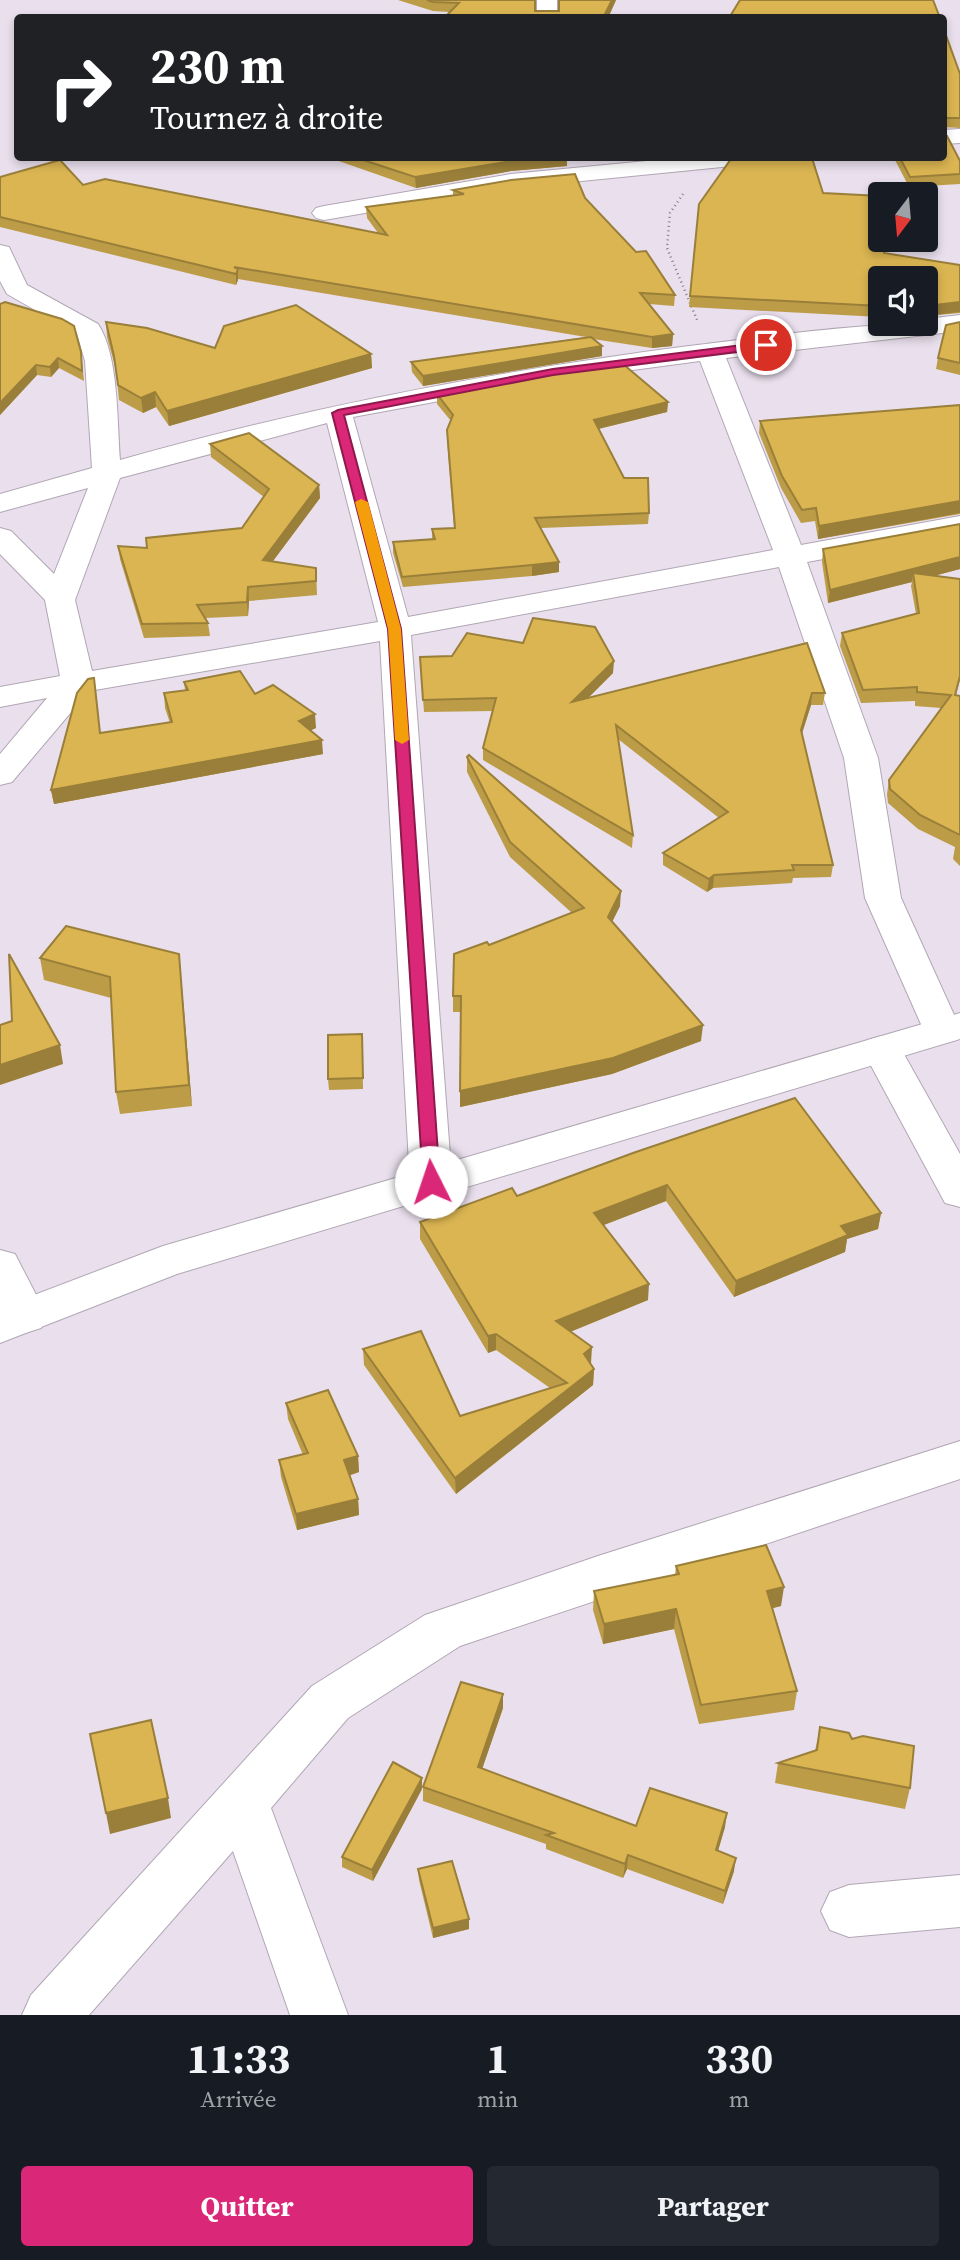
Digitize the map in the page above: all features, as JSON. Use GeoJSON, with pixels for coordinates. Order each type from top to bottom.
{"type":"FeatureCollection","features":[{"type":"Feature","properties":{"kind":"street"},"geometry":{"type":"LineString","coordinates":[[324,213],[512,181],[706,161]]}},
{"type":"Feature","properties":{"kind":"street"},"geometry":{"type":"LineString","coordinates":[[0,252],[16,289],[89,330],[98,361],[107,475],[60,600]]}},
{"type":"Feature","properties":{"kind":"street"},"geometry":{"type":"LineString","coordinates":[[0,503],[296,421],[553,372],[960,323]]}},
{"type":"Feature","properties":{"kind":"street"},"geometry":{"type":"LineString","coordinates":[[0,1266],[13,1321],[163,1262],[951,1028],[883,898],[861,758],[789,554],[710,352]]}},
{"type":"Feature","properties":{"kind":"street"},"geometry":{"type":"LineString","coordinates":[[338,413],[395,629],[431,1182]]}},
{"type":"Feature","properties":{"kind":"street"},"geometry":{"type":"LineString","coordinates":[[0,697],[395,629],[789,554],[960,525]]}},
{"type":"Feature","properties":{"kind":"street"},"geometry":{"type":"LineString","coordinates":[[0,537],[60,600],[78,683]]}},
{"type":"Feature","properties":{"kind":"street"},"geometry":{"type":"LineString","coordinates":[[0,775],[78,683]]}},
{"type":"Feature","properties":{"kind":"street"},"geometry":{"type":"LineString","coordinates":[[882,1049],[960,1192]]}},
{"type":"Feature","properties":{"kind":"street"},"geometry":{"type":"LineString","coordinates":[[51,2015],[330,1702],[443,1630],[960,1460]]}},
{"type":"Feature","properties":{"kind":"street"},"geometry":{"type":"LineString","coordinates":[[242,1802],[319,2015]]}},
{"type":"Feature","properties":{"kind":"street"},"geometry":{"type":"LineString","coordinates":[[849,1911],[960,1901]]}},
{"type":"Feature","properties":{"kind":"path"},"geometry":{"type":"LineString","coordinates":[[706,161],[670,213],[667,248],[710,352]]}},
{"type":"Feature","properties":{"kind":"building"},"geometry":{"type":"Polygon","coordinates":[[[427,0],[535,0],[535,11],[559,11],[559,0],[612,0],[605,14],[448,14],[459,3],[427,0]]]}},
{"type":"Feature","properties":{"kind":"building"},"geometry":{"type":"Polygon","coordinates":[[[740,0],[933,0],[938,14],[731,14],[740,0]]]}},
{"type":"Feature","properties":{"kind":"building"},"geometry":{"type":"Polygon","coordinates":[[[947,38],[960,74],[960,118],[947,118],[947,38]]]}},
{"type":"Feature","properties":{"kind":"building"},"geometry":{"type":"Polygon","coordinates":[[[947,136],[960,161],[960,174],[910,177],[902,161],[947,161],[947,136]]]}},
{"type":"Feature","properties":{"kind":"building"},"geometry":{"type":"Polygon","coordinates":[[[61,161],[83,185],[105,179],[387,235],[366,207],[464,194],[453,190],[511,180],[575,174],[585,198],[636,252],[646,251],[675,295],[640,293],[673,334],[652,337],[234,267],[238,269],[236,274],[0,217],[0,177],[61,161]]]}},
{"type":"Feature","properties":{"kind":"building"},"geometry":{"type":"Polygon","coordinates":[[[366,161],[511,161],[415,177],[366,161]]]}},
{"type":"Feature","properties":{"kind":"building"},"geometry":{"type":"Polygon","coordinates":[[[730,161],[813,161],[823,193],[868,195],[868,252],[884,252],[960,265],[960,302],[938,305],[938,266],[868,266],[868,305],[690,296],[699,204],[730,161]]]}},
{"type":"Feature","properties":{"kind":"building"},"geometry":{"type":"Polygon","coordinates":[[[5,302],[62,319],[74,326],[81,352],[82,371],[58,358],[50,367],[36,365],[0,403],[0,304],[5,302]]]}},
{"type":"Feature","properties":{"kind":"building"},"geometry":{"type":"Polygon","coordinates":[[[296,305],[371,354],[167,411],[155,392],[141,398],[118,385],[106,322],[147,328],[215,348],[224,326],[296,305]]]}},
{"type":"Feature","properties":{"kind":"building"},"geometry":{"type":"Polygon","coordinates":[[[960,322],[960,363],[938,358],[946,325],[960,322]]]}},
{"type":"Feature","properties":{"kind":"building"},"geometry":{"type":"Polygon","coordinates":[[[591,337],[602,346],[423,376],[411,362],[591,337]]]}},
{"type":"Feature","properties":{"kind":"building"},"geometry":{"type":"Polygon","coordinates":[[[623,364],[668,402],[594,420],[624,478],[648,478],[649,513],[535,518],[559,562],[402,577],[393,542],[435,539],[432,529],[455,528],[447,430],[453,415],[437,394],[623,364]]]}},
{"type":"Feature","properties":{"kind":"building"},"geometry":{"type":"Polygon","coordinates":[[[960,405],[960,501],[819,526],[816,508],[802,510],[782,476],[760,421],[960,405]]]}},
{"type":"Feature","properties":{"kind":"building"},"geometry":{"type":"Polygon","coordinates":[[[249,433],[319,485],[263,560],[316,568],[316,581],[248,587],[247,602],[197,605],[208,623],[142,624],[118,546],[147,548],[146,538],[242,528],[269,489],[210,444],[249,433]]]}},
{"type":"Feature","properties":{"kind":"building"},"geometry":{"type":"Polygon","coordinates":[[[960,524],[960,557],[830,590],[823,549],[960,524]]]}},
{"type":"Feature","properties":{"kind":"building"},"geometry":{"type":"Polygon","coordinates":[[[913,573],[960,579],[960,676],[955,695],[960,696],[960,835],[920,815],[890,789],[889,780],[951,695],[917,692],[917,687],[863,690],[842,633],[919,613],[913,573]]]}},
{"type":"Feature","properties":{"kind":"building"},"geometry":{"type":"Polygon","coordinates":[[[533,618],[595,627],[614,661],[572,702],[807,643],[825,693],[812,693],[801,730],[833,865],[792,865],[794,870],[714,875],[709,879],[663,853],[728,812],[616,725],[633,835],[483,748],[496,698],[423,700],[420,657],[452,656],[467,633],[523,643],[533,618]]]}},
{"type":"Feature","properties":{"kind":"building"},"geometry":{"type":"Polygon","coordinates":[[[240,671],[255,694],[273,685],[315,714],[299,721],[322,740],[51,790],[77,693],[88,679],[94,678],[100,733],[172,722],[164,693],[188,690],[184,682],[240,671]]]}},
{"type":"Feature","properties":{"kind":"building"},"geometry":{"type":"Polygon","coordinates":[[[469,755],[621,891],[608,917],[703,1025],[613,1058],[460,1091],[461,996],[453,996],[454,954],[487,942],[489,945],[584,908],[510,842],[467,757],[469,755]]]}},
{"type":"Feature","properties":{"kind":"building"},"geometry":{"type":"Polygon","coordinates":[[[66,926],[179,954],[189,1085],[116,1092],[110,977],[40,958],[66,926]]]}},
{"type":"Feature","properties":{"kind":"building"},"geometry":{"type":"Polygon","coordinates":[[[9,954],[60,1045],[0,1065],[0,1025],[12,1021],[9,954]]]}},
{"type":"Feature","properties":{"kind":"building"},"geometry":{"type":"Polygon","coordinates":[[[362,1034],[363,1078],[328,1079],[328,1035],[362,1034]]]}},
{"type":"Feature","properties":{"kind":"building"},"geometry":{"type":"Polygon","coordinates":[[[795,1098],[881,1213],[841,1226],[848,1235],[736,1281],[667,1185],[594,1213],[649,1284],[556,1321],[592,1347],[584,1354],[594,1369],[455,1478],[363,1349],[421,1331],[460,1416],[567,1383],[496,1334],[488,1336],[420,1222],[512,1188],[517,1196],[795,1098]]]}},
{"type":"Feature","properties":{"kind":"building"},"geometry":{"type":"Polygon","coordinates":[[[328,1390],[358,1456],[344,1460],[358,1499],[296,1514],[279,1460],[308,1453],[286,1403],[328,1390]]]}},
{"type":"Feature","properties":{"kind":"building"},"geometry":{"type":"Polygon","coordinates":[[[766,1545],[784,1587],[767,1591],[797,1691],[701,1705],[676,1609],[604,1624],[594,1591],[679,1574],[676,1566],[766,1545]]]}},
{"type":"Feature","properties":{"kind":"building"},"geometry":{"type":"Polygon","coordinates":[[[461,1682],[503,1694],[478,1767],[636,1826],[650,1788],[727,1813],[716,1850],[736,1858],[725,1891],[628,1855],[625,1864],[546,1835],[554,1833],[423,1787],[461,1682]]]}},
{"type":"Feature","properties":{"kind":"building"},"geometry":{"type":"Polygon","coordinates":[[[151,1720],[168,1798],[106,1813],[90,1734],[151,1720]]]}},
{"type":"Feature","properties":{"kind":"building"},"geometry":{"type":"Polygon","coordinates":[[[820,1727],[849,1733],[852,1739],[863,1736],[914,1746],[910,1788],[778,1763],[817,1750],[820,1727]]]}},
{"type":"Feature","properties":{"kind":"building"},"geometry":{"type":"Polygon","coordinates":[[[393,1762],[422,1778],[372,1870],[342,1857],[393,1762]]]}},
{"type":"Feature","properties":{"kind":"building"},"geometry":{"type":"Polygon","coordinates":[[[452,1861],[469,1919],[433,1928],[418,1869],[452,1861]]]}},
{"type":"Feature","properties":{"kind":"slow traffic"},"geometry":{"type":"LineString","coordinates":[[361,502],[395,629],[402,740]]}},
{"type":"Feature","properties":{"kind":"route"},"geometry":{"type":"LineString","coordinates":[[431,1182],[395,629],[338,413],[553,372],[766,345]]}}]}
